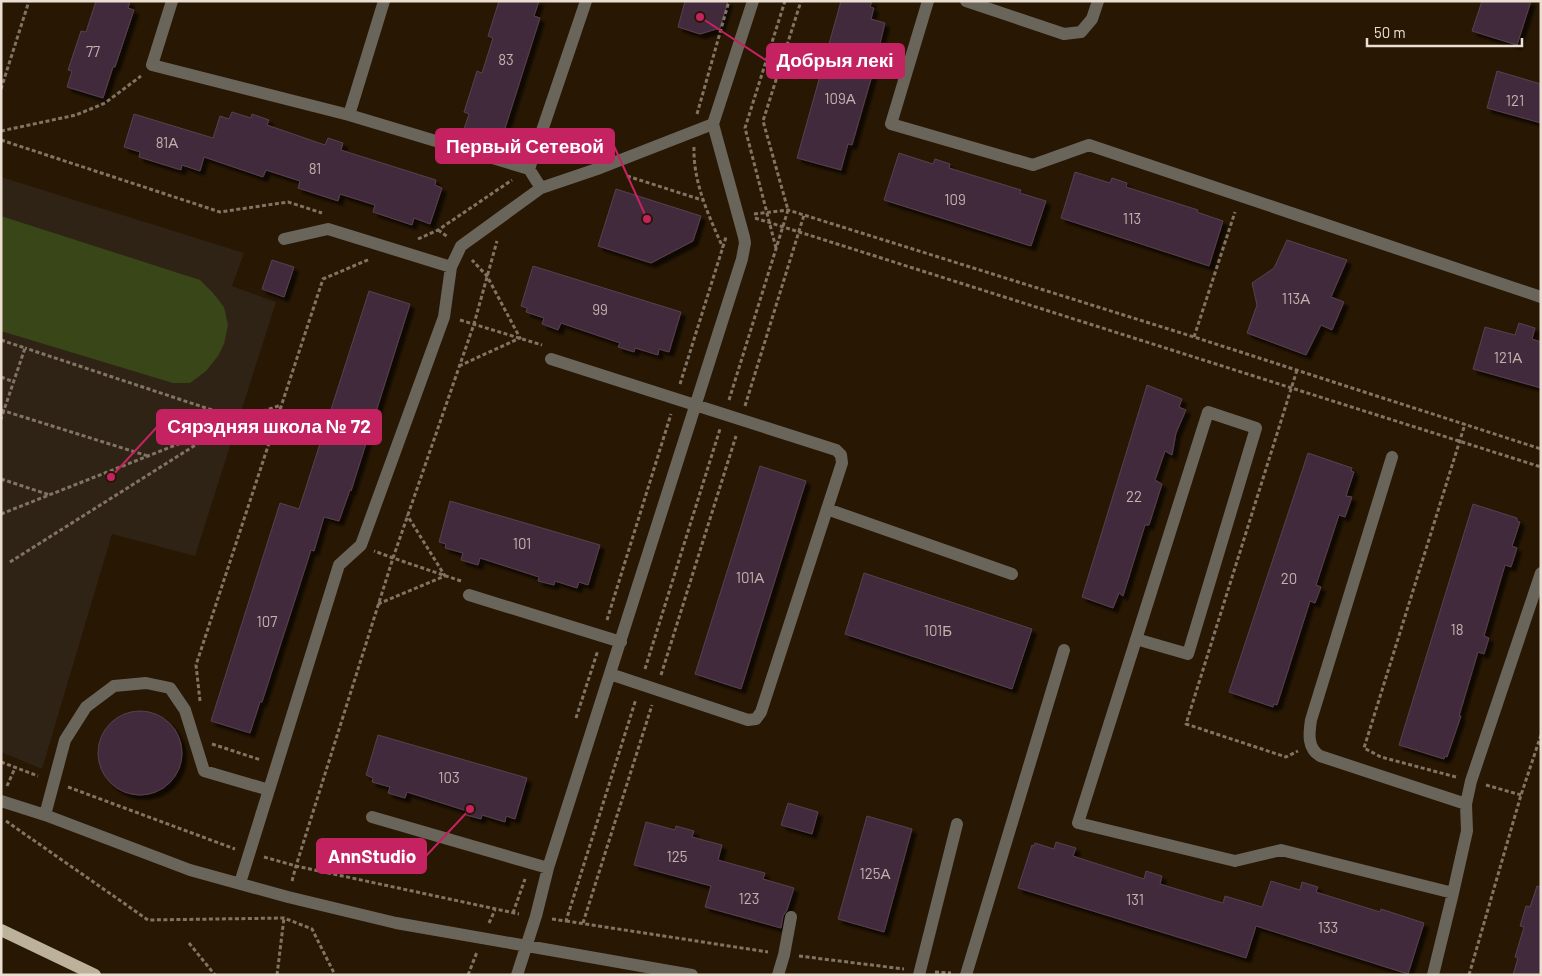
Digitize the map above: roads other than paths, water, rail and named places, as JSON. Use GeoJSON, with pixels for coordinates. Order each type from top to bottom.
{"type":"FeatureCollection","features":[{"type":"Feature","properties":{"kind":"main road"},"geometry":{"type":"LineString","coordinates":[[1,930],[95,975]]}},
{"type":"Feature","properties":{"kind":"lane"},"geometry":{"type":"LineString","coordinates":[[172,1],[152,65],[349,115],[529,169],[541,188]]}},
{"type":"Feature","properties":{"kind":"lane"},"geometry":{"type":"LineString","coordinates":[[349,115],[384,1]]}},
{"type":"Feature","properties":{"kind":"lane"},"geometry":{"type":"LineString","coordinates":[[529,169],[586,1]]}},
{"type":"Feature","properties":{"kind":"lane"},"geometry":{"type":"LineString","coordinates":[[516,975],[536,916],[548,868],[742,259],[745,244],[713,124],[752,1]]}},
{"type":"Feature","properties":{"kind":"lane"},"geometry":{"type":"LineString","coordinates":[[928,1],[891,124],[1033,165],[1089,145],[1541,297]]}},
{"type":"Feature","properties":{"kind":"lane"},"geometry":{"type":"LineString","coordinates":[[966,1],[1064,34],[1081,32],[1092,19],[1098,1]]}},
{"type":"Feature","properties":{"kind":"lane"},"geometry":{"type":"LineString","coordinates":[[240,883],[262,789],[339,565],[361,545],[444,317],[451,267],[461,246],[541,188],[600,168],[713,124]]}},
{"type":"Feature","properties":{"kind":"lane"},"geometry":{"type":"LineString","coordinates":[[284,239],[328,229],[451,267]]}},
{"type":"Feature","properties":{"kind":"lane"},"geometry":{"type":"LineString","coordinates":[[551,359],[836,450],[841,455],[842,463],[761,712],[756,719],[748,720],[610,674]]}},
{"type":"Feature","properties":{"kind":"lane"},"geometry":{"type":"LineString","coordinates":[[1136,638],[1188,654],[1256,428],[1208,412],[1136,638],[1078,823],[1235,861],[1281,850],[1453,893]]}},
{"type":"Feature","properties":{"kind":"lane"},"geometry":{"type":"LineString","coordinates":[[1392,457],[1311,720],[1309,736],[1314,752],[1320,756],[1466,804]]}},
{"type":"Feature","properties":{"kind":"lane"},"geometry":{"type":"LineString","coordinates":[[827,509],[1012,574]]}},
{"type":"Feature","properties":{"kind":"lane"},"geometry":{"type":"LineString","coordinates":[[1434,975],[1467,832],[1466,804],[1471,781],[1541,573]]}},
{"type":"Feature","properties":{"kind":"lane"},"geometry":{"type":"LineString","coordinates":[[468,595],[620,642]]}},
{"type":"Feature","properties":{"kind":"lane"},"geometry":{"type":"LineString","coordinates":[[966,975],[1064,650]]}},
{"type":"Feature","properties":{"kind":"lane"},"geometry":{"type":"LineString","coordinates":[[45,815],[65,740],[86,707],[114,686],[146,682],[170,688],[185,710],[204,771],[262,789]]}},
{"type":"Feature","properties":{"kind":"lane"},"geometry":{"type":"LineString","coordinates":[[3,795],[45,815],[190,870],[288,897],[396,923],[692,975]]}},
{"type":"Feature","properties":{"kind":"lane"},"geometry":{"type":"LineString","coordinates":[[372,817],[548,868]]}},
{"type":"Feature","properties":{"kind":"lane"},"geometry":{"type":"LineString","coordinates":[[920,973],[957,824]]}},
{"type":"Feature","properties":{"kind":"lane"},"geometry":{"type":"LineString","coordinates":[[778,975],[784,955],[791,916]]}},
{"type":"Feature","properties":{"kind":"place","name":"Добрыя лекі"},"geometry":{"type":"Point","coordinates":[700,17]}},
{"type":"Feature","properties":{"kind":"place","name":"Первый Сетевой"},"geometry":{"type":"Point","coordinates":[647,219]}},
{"type":"Feature","properties":{"kind":"place","name":"Сярэдняя школа № 72"},"geometry":{"type":"Point","coordinates":[111,477]}},
{"type":"Feature","properties":{"kind":"place","name":"AnnStudio"},"geometry":{"type":"Point","coordinates":[470,809]}}]}
